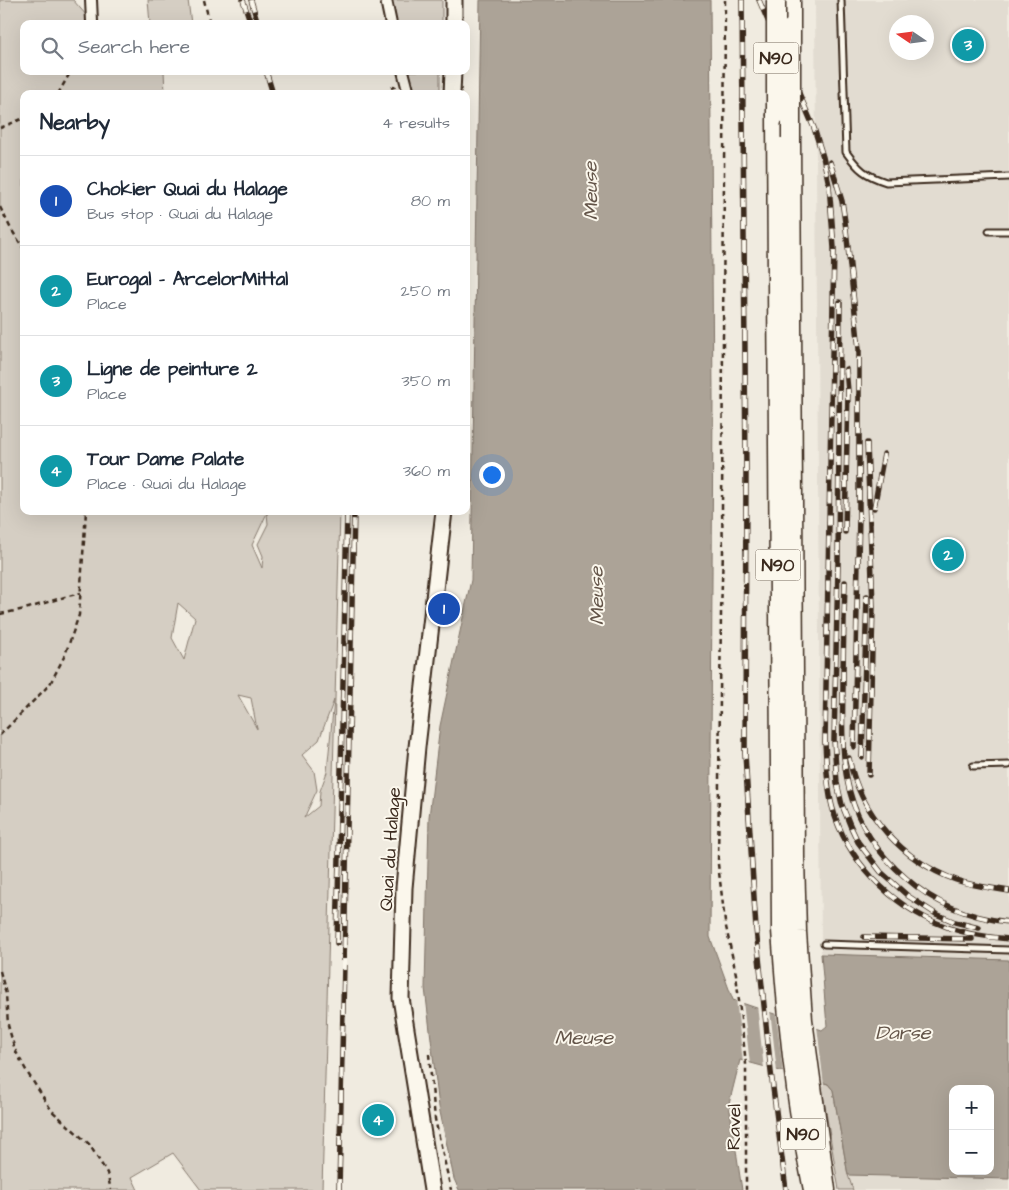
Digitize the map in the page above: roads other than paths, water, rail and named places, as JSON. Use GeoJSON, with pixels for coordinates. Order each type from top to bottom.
{"type":"FeatureCollection","features":[{"type":"Feature","properties":{"kind":"highway","name":"N90"},"geometry":{"type":"LineString","coordinates":[[776,0],[781,930],[795,1017],[813,1190]]}},
{"type":"Feature","properties":{"kind":"highway","name":"N90"},"geometry":{"type":"LineString","coordinates":[[791,0],[794,858],[797,932],[795,1017]]}},
{"type":"Feature","properties":{"kind":"highway","name":"N90"},"geometry":{"type":"LineString","coordinates":[[802,1080],[826,1190]]}},
{"type":"Feature","properties":{"kind":"main road"},"geometry":{"type":"LineString","coordinates":[[454,0],[454,20]]}},
{"type":"Feature","properties":{"kind":"main road"},"geometry":{"type":"LineString","coordinates":[[452,90],[453,75]]}},
{"type":"Feature","properties":{"kind":"main road","name":"Quai du Halage"},"geometry":{"type":"LineString","coordinates":[[432,1190],[401,998],[404,888],[417,747],[444,515]]}},
{"type":"Feature","properties":{"kind":"street"},"geometry":{"type":"LineString","coordinates":[[92,0],[92,20]]}},
{"type":"Feature","properties":{"kind":"street"},"geometry":{"type":"LineString","coordinates":[[386,0],[390,20]]}},
{"type":"Feature","properties":{"kind":"street"},"geometry":{"type":"LineString","coordinates":[[404,75],[407,90]]}},
{"type":"Feature","properties":{"kind":"street"},"geometry":{"type":"LineString","coordinates":[[436,515],[443,529]]}},
{"type":"Feature","properties":{"kind":"lane"},"geometry":{"type":"LineString","coordinates":[[841,0],[846,152],[857,167],[867,176],[886,182],[1009,177]]}},
{"type":"Feature","properties":{"kind":"lane"},"geometry":{"type":"LineString","coordinates":[[989,231],[1009,231]]}},
{"type":"Feature","properties":{"kind":"lane"},"geometry":{"type":"LineString","coordinates":[[973,766],[1009,765]]}},
{"type":"Feature","properties":{"kind":"lane"},"geometry":{"type":"LineString","coordinates":[[824,944],[1009,950]]}},
{"type":"Feature","properties":{"kind":"water","name":"Meuse"},"geometry":{"type":"Polygon","coordinates":[[[480,0],[710,0],[713,397],[710,937],[733,1000],[822,1030],[827,1026],[821,954],[1009,960],[1009,1179],[848,1175],[833,1090],[828,1084],[740,1060],[729,1104],[742,1190],[459,1190],[454,1179],[439,1107],[425,988],[429,817],[440,726],[471,580],[480,0]]]}},
{"type":"Feature","properties":{"kind":"railway"},"geometry":{"type":"LineString","coordinates":[[243,0],[250,20]]}},
{"type":"Feature","properties":{"kind":"railway"},"geometry":{"type":"LineString","coordinates":[[251,0],[257,20]]}},
{"type":"Feature","properties":{"kind":"railway"},"geometry":{"type":"LineString","coordinates":[[742,0],[746,471],[745,754],[756,929],[786,1190]]}},
{"type":"Feature","properties":{"kind":"railway"},"geometry":{"type":"LineString","coordinates":[[759,0],[814,128],[829,185],[834,248],[825,742],[832,806],[848,845],[860,862],[873,879],[905,906],[923,917],[958,931],[1009,939]]}},
{"type":"Feature","properties":{"kind":"railway"},"geometry":{"type":"LineString","coordinates":[[267,75],[272,90]]}},
{"type":"Feature","properties":{"kind":"railway"},"geometry":{"type":"LineString","coordinates":[[830,162],[842,201],[859,349],[859,515],[854,747]]}},
{"type":"Feature","properties":{"kind":"railway"},"geometry":{"type":"LineString","coordinates":[[840,302],[838,567],[834,740],[837,783],[842,805],[858,842],[881,872],[908,896],[936,914],[955,922],[979,928]]}},
{"type":"Feature","properties":{"kind":"railway"},"geometry":{"type":"LineString","coordinates":[[845,532],[848,391],[846,369]]}},
{"type":"Feature","properties":{"kind":"railway"},"geometry":{"type":"LineString","coordinates":[[867,443],[873,606],[869,775]]}},
{"type":"Feature","properties":{"kind":"railway"},"geometry":{"type":"LineString","coordinates":[[874,508],[884,454]]}},
{"type":"Feature","properties":{"kind":"railway"},"geometry":{"type":"LineString","coordinates":[[337,943],[347,515]]}},
{"type":"Feature","properties":{"kind":"railway"},"geometry":{"type":"LineString","coordinates":[[339,1190],[354,515]]}},
{"type":"Feature","properties":{"kind":"railway"},"geometry":{"type":"LineString","coordinates":[[845,582],[843,743],[845,768],[857,814],[869,836],[885,857],[917,887],[941,902],[967,913],[1009,922]]}},
{"type":"Feature","properties":{"kind":"railway"},"geometry":{"type":"LineString","coordinates":[[862,757],[867,596]]}},
{"type":"Feature","properties":{"kind":"railway"},"geometry":{"type":"LineString","coordinates":[[849,758],[863,798],[887,833],[902,848],[918,861],[956,880],[1009,891]]}},
{"type":"Feature","properties":{"kind":"railway"},"geometry":{"type":"LineString","coordinates":[[864,937],[972,939]]}},
{"type":"Feature","properties":{"kind":"place","name":"Ligne de peinture 2"},"geometry":{"type":"Point","coordinates":[968,45]}},
{"type":"Feature","properties":{"kind":"place","name":"Eurogal - ArcelorMittal"},"geometry":{"type":"Point","coordinates":[948,555]}},
{"type":"Feature","properties":{"kind":"place","name":"Chokier Quai du Halage"},"geometry":{"type":"Point","coordinates":[444,609]}},
{"type":"Feature","properties":{"kind":"place","name":"Tour Dame Palate"},"geometry":{"type":"Point","coordinates":[378,1120]}},
{"type":"Feature","properties":{"kind":"water label","name":"Darse"},"geometry":{"type":"Point","coordinates":[903,1032]}}]}
